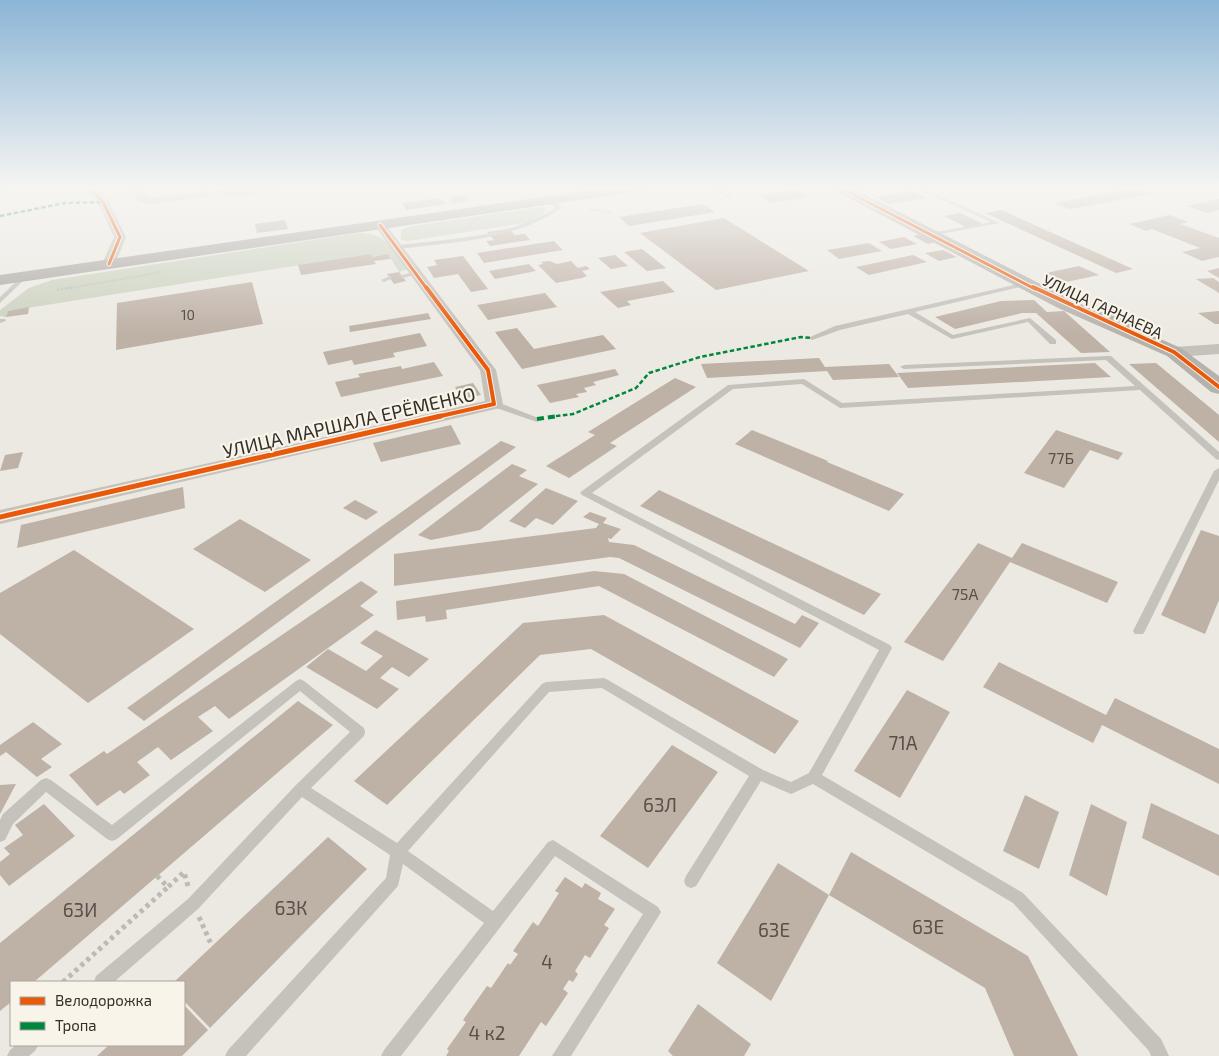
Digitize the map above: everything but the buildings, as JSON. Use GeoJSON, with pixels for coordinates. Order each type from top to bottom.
{"type":"FeatureCollection","features":[{"type":"Feature","properties":{"kind":"main road"},"geometry":{"type":"LineString","coordinates":[[0,280],[302,236]]}},
{"type":"Feature","properties":{"kind":"street"},"geometry":{"type":"LineString","coordinates":[[109,264],[120,236]]}},
{"type":"Feature","properties":{"kind":"street","name":"УЛИЦА МАРШАЛА ЕРЁМЕНКО"},"geometry":{"type":"LineString","coordinates":[[0,517],[494,404],[488,370],[389,236]]}},
{"type":"Feature","properties":{"kind":"street","name":"УЛИЦА ГАРНАЕВА"},"geometry":{"type":"LineString","coordinates":[[934,236],[1065,304],[1174,352],[1219,387]]}},
{"type":"Feature","properties":{"kind":"street"},"geometry":{"type":"LineString","coordinates":[[1174,352],[1219,349]]}},
{"type":"Feature","properties":{"kind":"lane"},"geometry":{"type":"LineString","coordinates":[[398,247],[474,236]]}},
{"type":"Feature","properties":{"kind":"lane"},"geometry":{"type":"LineString","coordinates":[[402,276],[418,273]]}},
{"type":"Feature","properties":{"kind":"lane"},"geometry":{"type":"LineString","coordinates":[[0,301],[24,277]]}},
{"type":"Feature","properties":{"kind":"lane"},"geometry":{"type":"LineString","coordinates":[[812,338],[838,328],[1027,284]]}},
{"type":"Feature","properties":{"kind":"lane"},"geometry":{"type":"LineString","coordinates":[[910,312],[952,338],[1030,320],[1053,342]]}},
{"type":"Feature","properties":{"kind":"lane"},"geometry":{"type":"LineString","coordinates":[[904,366],[1108,358],[1219,457]]}},
{"type":"Feature","properties":{"kind":"lane"},"geometry":{"type":"LineString","coordinates":[[234,1056],[393,881],[398,852],[546,687],[604,683],[758,774],[791,788],[814,777],[886,648],[585,493],[731,387],[804,381],[840,406],[1141,388]]}},
{"type":"Feature","properties":{"kind":"lane"},"geometry":{"type":"LineString","coordinates":[[494,404],[537,419]]}},
{"type":"Feature","properties":{"kind":"lane"},"geometry":{"type":"LineString","coordinates":[[1139,631],[1219,471]]}},
{"type":"Feature","properties":{"kind":"lane"},"geometry":{"type":"LineString","coordinates":[[0,835],[8,819],[46,784],[112,834],[300,684],[360,732],[300,789],[193,904],[103,981]]}},
{"type":"Feature","properties":{"kind":"lane"},"geometry":{"type":"LineString","coordinates":[[691,881],[758,774]]}},
{"type":"Feature","properties":{"kind":"lane"},"geometry":{"type":"LineString","coordinates":[[814,777],[1018,898],[1155,1044],[1160,1056]]}},
{"type":"Feature","properties":{"kind":"lane"},"geometry":{"type":"LineString","coordinates":[[300,789],[398,852],[495,922]]}},
{"type":"Feature","properties":{"kind":"lane"},"geometry":{"type":"LineString","coordinates":[[390,1056],[553,847],[653,912],[561,1056]]}},
{"type":"Feature","properties":{"kind":"lane"},"geometry":{"type":"LineString","coordinates":[[16,1056],[28,1046]]}},
{"type":"Feature","properties":{"kind":"path"},"geometry":{"type":"LineString","coordinates":[[64,981],[168,887]]}},
{"type":"Feature","properties":{"kind":"green space"},"geometry":{"type":"Polygon","coordinates":[[[338,236],[377,236],[383,239],[408,269],[399,272],[388,254],[372,257],[371,254],[8,311],[6,317],[0,316],[0,310],[29,288],[52,280],[338,236]]]}},
{"type":"Feature","properties":{"kind":"green space"},"geometry":{"type":"Polygon","coordinates":[[[401,236],[439,236],[408,241],[401,240],[401,236]]]}},
{"type":"Feature","properties":{"kind":"marked path"},"geometry":{"type":"LineString","coordinates":[[537,419],[573,414],[636,388],[649,373],[700,357],[801,337],[812,338]]}},
{"type":"Feature","properties":{"kind":"cycle path"},"geometry":{"type":"LineString","coordinates":[[109,264],[120,236]]}},
{"type":"Feature","properties":{"kind":"cycle path"},"geometry":{"type":"LineString","coordinates":[[0,517],[494,404],[488,370],[388,236]]}},
{"type":"Feature","properties":{"kind":"cycle path"},"geometry":{"type":"LineString","coordinates":[[934,236],[1065,304],[1174,352],[1219,387]]}}]}
